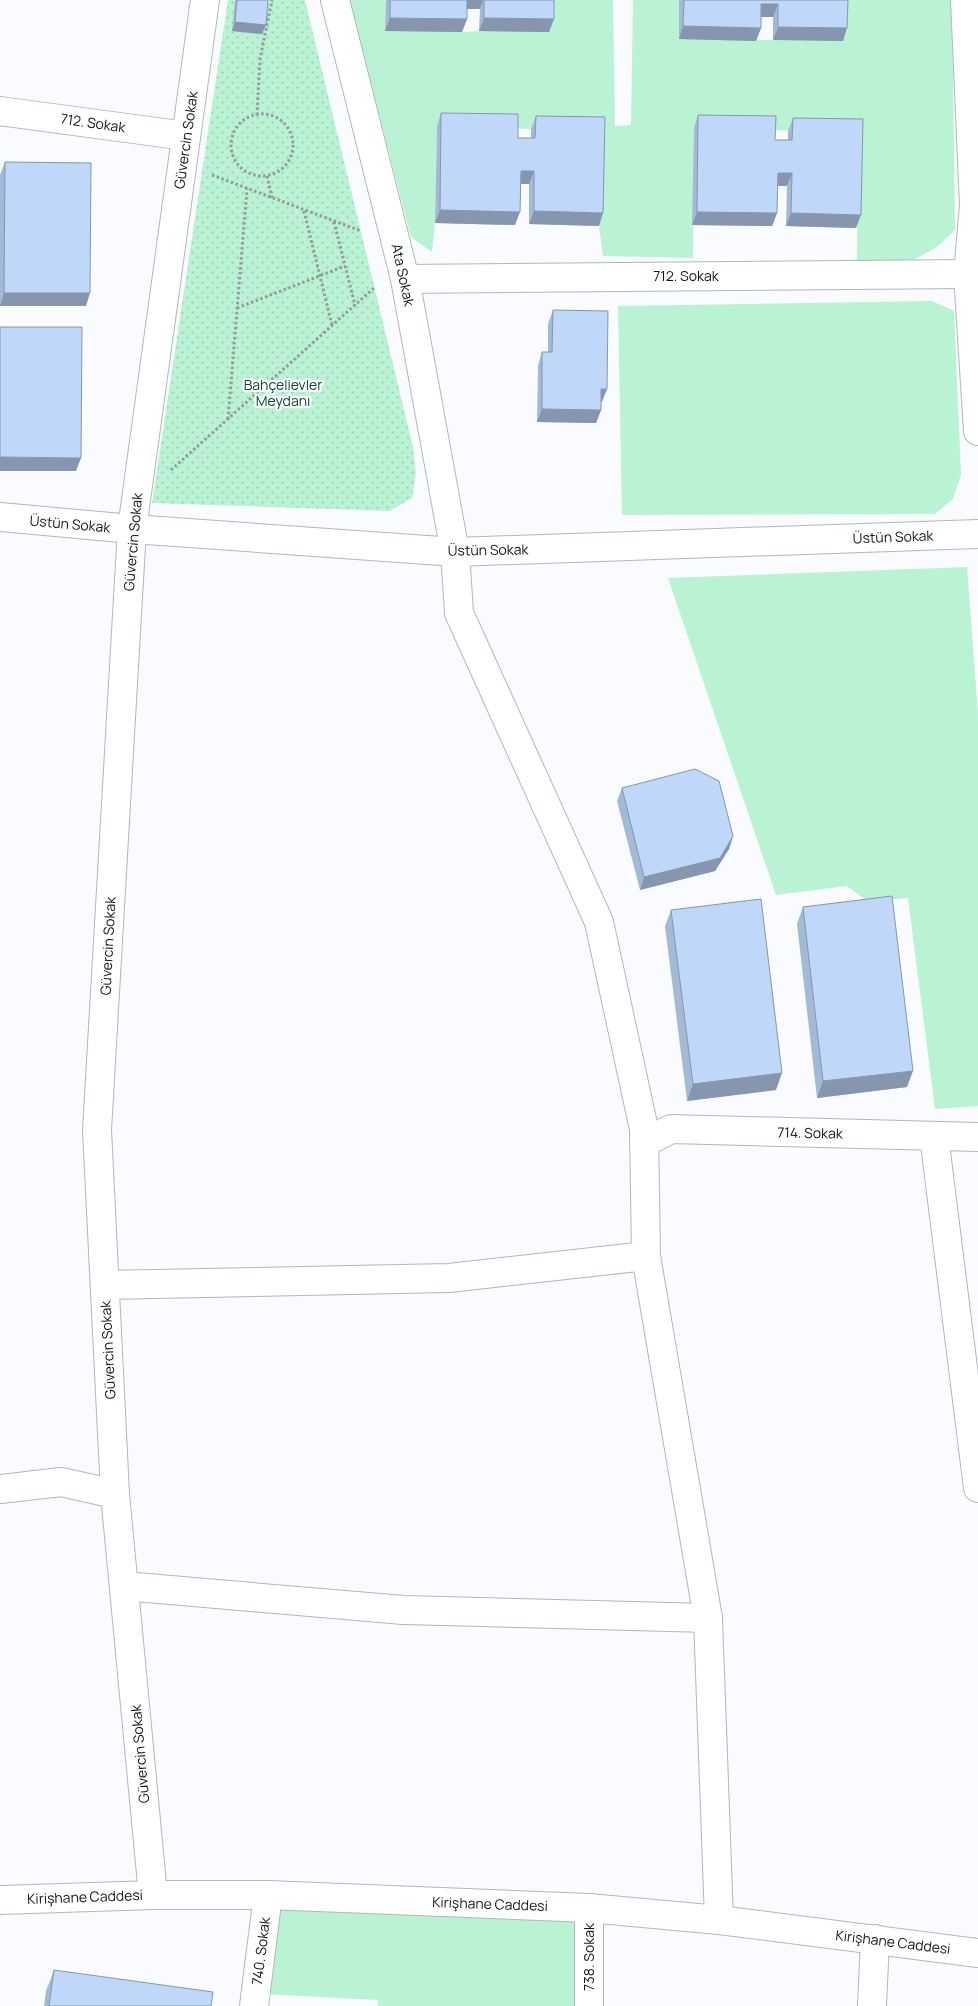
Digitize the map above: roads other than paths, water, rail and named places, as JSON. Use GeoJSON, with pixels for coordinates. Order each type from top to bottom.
{"type":"FeatureCollection","features":[{"type":"Feature","properties":{"kind":"street","name":"Güvercin Sokak"},"geometry":{"type":"LineString","coordinates":[[154,1895],[115,1494],[97,1130],[134,516],[205,0]]}},
{"type":"Feature","properties":{"kind":"street","name":"Ata Sokak"},"geometry":{"type":"LineString","coordinates":[[335,0],[401,262],[455,552],[459,613],[599,922],[644,1129],[646,1256],[708,1618],[719,1920]]}},
{"type":"Feature","properties":{"kind":"street"},"geometry":{"type":"LineString","coordinates":[[965,0],[974,206],[968,274],[978,431]]}},
{"type":"Feature","properties":{"kind":"street","name":"712. Sokak"},"geometry":{"type":"LineString","coordinates":[[0,110],[186,136]]}},
{"type":"Feature","properties":{"kind":"street","name":"712. Sokak"},"geometry":{"type":"LineString","coordinates":[[401,262],[968,274]]}},
{"type":"Feature","properties":{"kind":"street","name":"Üstün Sokak"},"geometry":{"type":"LineString","coordinates":[[0,517],[134,516],[455,552],[978,534]]}},
{"type":"Feature","properties":{"kind":"street","name":"714. Sokak"},"geometry":{"type":"LineString","coordinates":[[644,1143],[671,1130],[978,1138]]}},
{"type":"Feature","properties":{"kind":"street"},"geometry":{"type":"LineString","coordinates":[[934,1136],[978,1488]]}},
{"type":"Feature","properties":{"kind":"street"},"geometry":{"type":"LineString","coordinates":[[105,1285],[449,1278],[646,1256]]}},
{"type":"Feature","properties":{"kind":"street"},"geometry":{"type":"LineString","coordinates":[[0,1489],[61,1482],[115,1494]]}},
{"type":"Feature","properties":{"kind":"street"},"geometry":{"type":"LineString","coordinates":[[124,1586],[403,1610],[708,1618]]}},
{"type":"Feature","properties":{"kind":"street","name":"Kirişhane Caddesi"},"geometry":{"type":"LineString","coordinates":[[0,1900],[154,1895],[268,1895],[589,1908],[719,1920],[978,1953]]}},
{"type":"Feature","properties":{"kind":"street","name":"740. Sokak"},"geometry":{"type":"LineString","coordinates":[[254,2006],[268,1895]]}},
{"type":"Feature","properties":{"kind":"street","name":"738. Sokak"},"geometry":{"type":"LineString","coordinates":[[589,1908],[589,2006]]}},
{"type":"Feature","properties":{"kind":"street"},"geometry":{"type":"LineString","coordinates":[[872,2006],[875,1940]]}},
{"type":"Feature","properties":{"kind":"park label","name":"Bahçelievler Meydanı"},"geometry":{"type":"Point","coordinates":[283,394]}}]}
